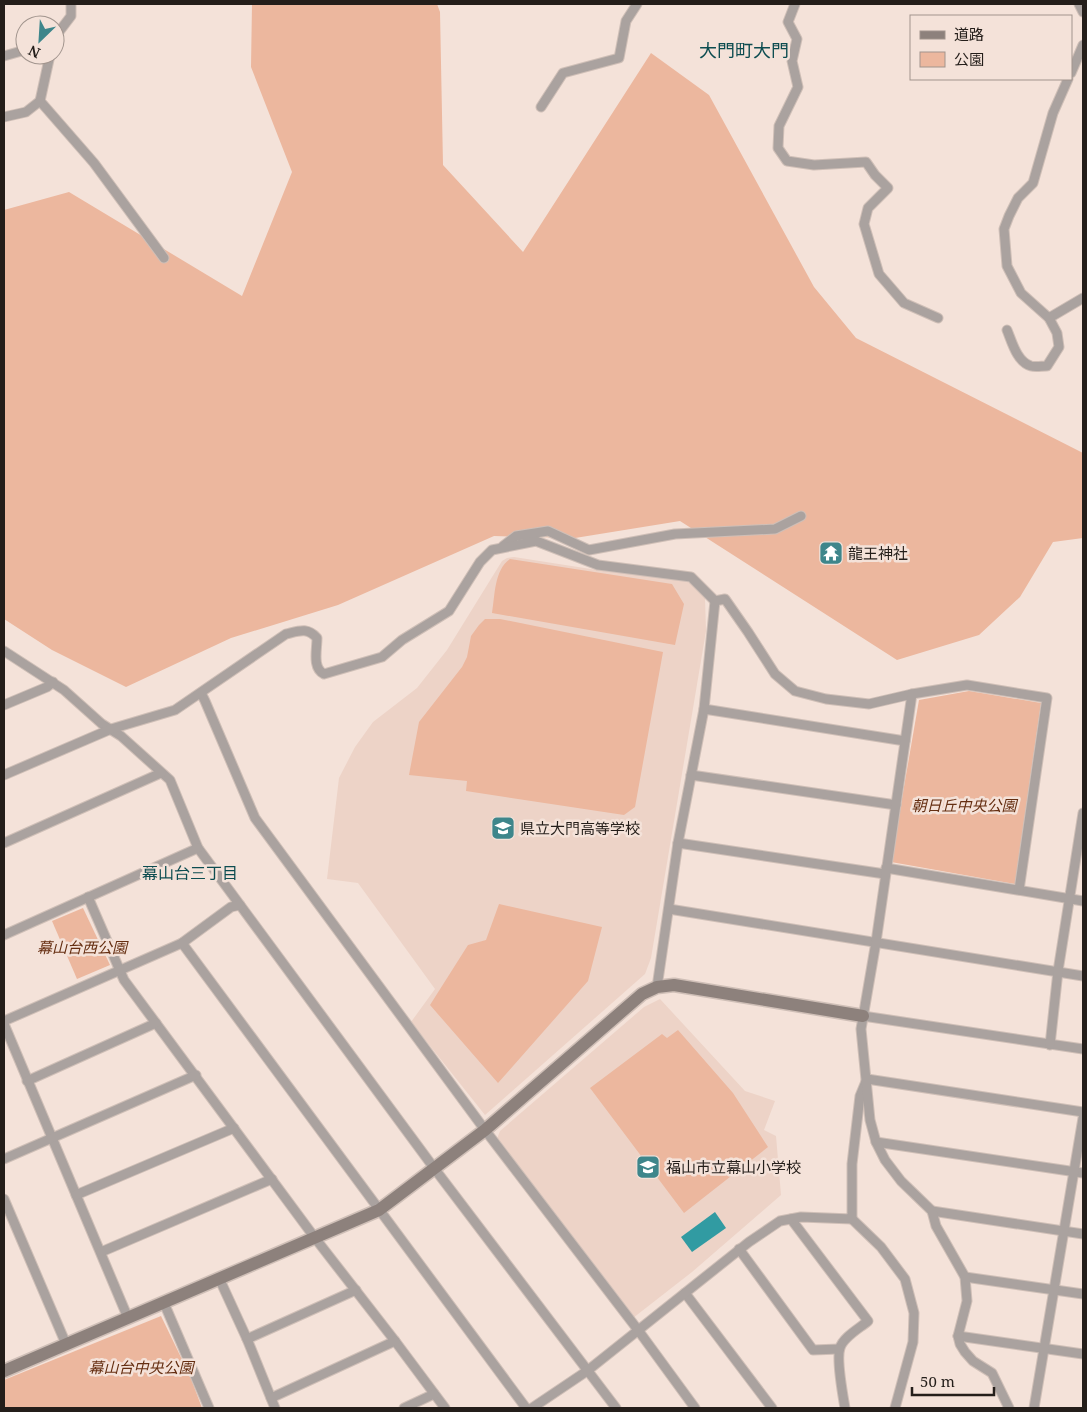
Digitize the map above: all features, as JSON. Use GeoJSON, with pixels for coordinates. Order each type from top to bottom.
{"type":"FeatureCollection","features":[{"type":"Feature","properties":{"kind":"street"},"geometry":{"type":"LineString","coordinates":[[65,23],[70,16],[71,4]]}},
{"type":"Feature","properties":{"kind":"street"},"geometry":{"type":"LineString","coordinates":[[541,108],[563,73],[619,58],[626,21],[638,4]]}},
{"type":"Feature","properties":{"kind":"street"},"geometry":{"type":"LineString","coordinates":[[795,4],[788,22],[797,39],[792,61],[798,86],[779,126],[778,148],[787,161],[814,166],[866,162],[875,175],[888,188],[868,208],[864,224],[879,274],[904,303],[938,318]]}},
{"type":"Feature","properties":{"kind":"street"},"geometry":{"type":"LineString","coordinates":[[1079,4],[1083,12]]}},
{"type":"Feature","properties":{"kind":"street"},"geometry":{"type":"LineString","coordinates":[[1072,72],[1083,45]]}},
{"type":"Feature","properties":{"kind":"street"},"geometry":{"type":"LineString","coordinates":[[4,117],[26,112],[40,101],[48,65]]}},
{"type":"Feature","properties":{"kind":"street"},"geometry":{"type":"LineString","coordinates":[[1008,330],[1020,359],[1030,366],[1046,366],[1059,347],[1057,333],[1049,318],[1021,293],[1007,266],[1004,229],[1018,198],[1033,183],[1054,113],[1068,80]]}},
{"type":"Feature","properties":{"kind":"street"},"geometry":{"type":"LineString","coordinates":[[40,101],[94,162],[164,258]]}},
{"type":"Feature","properties":{"kind":"street"},"geometry":{"type":"LineString","coordinates":[[1049,318],[1083,298]]}},
{"type":"Feature","properties":{"kind":"street"},"geometry":{"type":"LineString","coordinates":[[500,549],[516,536],[548,531],[589,550],[675,534],[775,529],[801,516]]}},
{"type":"Feature","properties":{"kind":"street"},"geometry":{"type":"LineString","coordinates":[[4,775],[111,729],[175,710],[286,634],[301,630],[312,632],[317,638],[316,667],[324,674],[382,658],[402,640],[449,611],[480,562],[492,550],[536,541],[598,565],[691,577],[716,601]]}},
{"type":"Feature","properties":{"kind":"street"},"geometry":{"type":"LineString","coordinates":[[716,601],[725,599],[775,674],[795,691],[826,699],[869,704],[912,694],[967,685],[1048,698],[1019,890]]}},
{"type":"Feature","properties":{"kind":"street"},"geometry":{"type":"LineString","coordinates":[[657,987],[678,843],[704,709],[716,601]]}},
{"type":"Feature","properties":{"kind":"street"},"geometry":{"type":"LineString","coordinates":[[4,651],[64,690],[102,724],[121,736],[170,780],[198,848],[434,1168],[616,1408]]}},
{"type":"Feature","properties":{"kind":"street"},"geometry":{"type":"LineString","coordinates":[[4,705],[46,687],[53,682]]}},
{"type":"Feature","properties":{"kind":"street"},"geometry":{"type":"LineString","coordinates":[[201,693],[255,818],[695,1408]]}},
{"type":"Feature","properties":{"kind":"street"},"geometry":{"type":"LineString","coordinates":[[912,694],[876,942],[861,1029],[870,1120],[876,1142],[885,1160],[901,1181],[932,1211],[936,1226],[965,1277],[967,1301],[958,1336],[960,1344],[973,1361],[992,1373],[1009,1408]]}},
{"type":"Feature","properties":{"kind":"street"},"geometry":{"type":"LineString","coordinates":[[704,709],[905,741]]}},
{"type":"Feature","properties":{"kind":"street"},"geometry":{"type":"LineString","coordinates":[[4,843],[162,773]]}},
{"type":"Feature","properties":{"kind":"street"},"geometry":{"type":"LineString","coordinates":[[691,775],[896,805]]}},
{"type":"Feature","properties":{"kind":"street"},"geometry":{"type":"LineString","coordinates":[[1050,1045],[1058,971],[1083,813]]}},
{"type":"Feature","properties":{"kind":"street"},"geometry":{"type":"LineString","coordinates":[[678,843],[1019,890],[1083,901]]}},
{"type":"Feature","properties":{"kind":"street"},"geometry":{"type":"LineString","coordinates":[[4,935],[198,848]]}},
{"type":"Feature","properties":{"kind":"street"},"geometry":{"type":"LineString","coordinates":[[88,898],[124,980],[444,1408]]}},
{"type":"Feature","properties":{"kind":"street"},"geometry":{"type":"LineString","coordinates":[[4,1021],[182,943],[231,907],[240,905]]}},
{"type":"Feature","properties":{"kind":"street"},"geometry":{"type":"LineString","coordinates":[[669,909],[1083,976]]}},
{"type":"Feature","properties":{"kind":"street"},"geometry":{"type":"LineString","coordinates":[[182,943],[526,1408]]}},
{"type":"Feature","properties":{"kind":"street"},"geometry":{"type":"LineString","coordinates":[[4,1371],[379,1210],[486,1130],[635,999],[657,987],[674,985],[1083,1049]]}},
{"type":"Feature","properties":{"kind":"street"},"geometry":{"type":"LineString","coordinates":[[27,1081],[156,1023]]}},
{"type":"Feature","properties":{"kind":"street"},"geometry":{"type":"LineString","coordinates":[[4,1024],[128,1318]]}},
{"type":"Feature","properties":{"kind":"street"},"geometry":{"type":"LineString","coordinates":[[4,1159],[196,1075]]}},
{"type":"Feature","properties":{"kind":"street"},"geometry":{"type":"LineString","coordinates":[[867,1079],[1083,1112]]}},
{"type":"Feature","properties":{"kind":"street"},"geometry":{"type":"LineString","coordinates":[[852,1219],[852,1164],[860,1096],[867,1079]]}},
{"type":"Feature","properties":{"kind":"street"},"geometry":{"type":"LineString","coordinates":[[1034,1408],[1064,1231],[1079,1173],[1083,1118]]}},
{"type":"Feature","properties":{"kind":"street"},"geometry":{"type":"LineString","coordinates":[[76,1195],[234,1128]]}},
{"type":"Feature","properties":{"kind":"street"},"geometry":{"type":"LineString","coordinates":[[876,1142],[1079,1173]]}},
{"type":"Feature","properties":{"kind":"street"},"geometry":{"type":"LineString","coordinates":[[101,1252],[272,1179]]}},
{"type":"Feature","properties":{"kind":"street"},"geometry":{"type":"LineString","coordinates":[[4,1198],[66,1344]]}},
{"type":"Feature","properties":{"kind":"street"},"geometry":{"type":"LineString","coordinates":[[932,1211],[1083,1234]]}},
{"type":"Feature","properties":{"kind":"street"},"geometry":{"type":"LineString","coordinates":[[532,1408],[587,1371],[739,1249],[780,1221],[800,1217],[852,1219],[881,1247],[905,1279],[914,1313],[913,1342],[895,1408]]}},
{"type":"Feature","properties":{"kind":"street"},"geometry":{"type":"LineString","coordinates":[[791,1219],[868,1321],[845,1340],[839,1349],[839,1364],[845,1408]]}},
{"type":"Feature","properties":{"kind":"street"},"geometry":{"type":"LineString","coordinates":[[739,1249],[812,1350],[839,1349]]}},
{"type":"Feature","properties":{"kind":"street"},"geometry":{"type":"LineString","coordinates":[[965,1277],[1083,1294]]}},
{"type":"Feature","properties":{"kind":"street"},"geometry":{"type":"LineString","coordinates":[[219,1278],[247,1339],[275,1408]]}},
{"type":"Feature","properties":{"kind":"street"},"geometry":{"type":"LineString","coordinates":[[247,1339],[356,1290]]}},
{"type":"Feature","properties":{"kind":"street"},"geometry":{"type":"LineString","coordinates":[[685,1293],[772,1408]]}},
{"type":"Feature","properties":{"kind":"street"},"geometry":{"type":"LineString","coordinates":[[164,1303],[209,1408]]}},
{"type":"Feature","properties":{"kind":"street"},"geometry":{"type":"LineString","coordinates":[[958,1336],[1083,1354]]}},
{"type":"Feature","properties":{"kind":"street"},"geometry":{"type":"LineString","coordinates":[[271,1398],[395,1341]]}},
{"type":"Feature","properties":{"kind":"street"},"geometry":{"type":"LineString","coordinates":[[404,1408],[434,1394]]}},
{"type":"Feature","properties":{"kind":"shaded area","name":"県立大門高等学校"},"geometry":{"type":"Polygon","coordinates":[[[514,557],[610,572],[654,575],[687,580],[697,587],[705,598],[706,631],[651,958],[645,974],[485,1115],[411,1022],[435,989],[358,883],[327,879],[339,778],[355,747],[373,722],[417,688],[447,650],[502,561],[514,557]]]}},
{"type":"Feature","properties":{"kind":"shaded area","name":"福山市立幕山小学校"},"geometry":{"type":"Polygon","coordinates":[[[660,999],[745,1091],[775,1101],[764,1130],[776,1136],[781,1195],[692,1272],[633,1318],[497,1139],[500,1131],[644,1007],[660,999]]]}},
{"type":"Feature","properties":{"kind":"green space"},"geometry":{"type":"Polygon","coordinates":[[[252,4],[437,4],[440,12],[443,165],[523,252],[651,53],[709,95],[814,287],[856,338],[1083,453],[1083,538],[1053,542],[1020,597],[979,635],[897,660],[680,521],[575,538],[494,536],[338,605],[231,638],[126,687],[52,650],[4,619],[4,210],[69,192],[242,296],[292,172],[251,67],[252,4]]]}},
{"type":"Feature","properties":{"kind":"green space"},"geometry":{"type":"Polygon","coordinates":[[[510,559],[672,584],[684,604],[675,645],[492,613],[498,576],[510,559]]]}},
{"type":"Feature","properties":{"kind":"green space"},"geometry":{"type":"Polygon","coordinates":[[[485,619],[500,619],[663,652],[635,807],[624,815],[466,791],[467,781],[409,775],[419,722],[462,667],[467,657],[471,636],[485,619]]]}},
{"type":"Feature","properties":{"kind":"green space","name":"朝日丘中央公園"},"geometry":{"type":"Polygon","coordinates":[[[969,691],[1041,703],[1015,884],[891,862],[919,700],[969,691]]]}},
{"type":"Feature","properties":{"kind":"green space"},"geometry":{"type":"Polygon","coordinates":[[[499,904],[602,927],[588,981],[498,1083],[430,1005],[468,945],[486,940],[499,904]]]}},
{"type":"Feature","properties":{"kind":"green space","name":"幕山台西公園"},"geometry":{"type":"Polygon","coordinates":[[[83,908],[110,965],[77,979],[52,921],[83,908]]]}},
{"type":"Feature","properties":{"kind":"green space"},"geometry":{"type":"Polygon","coordinates":[[[678,1030],[733,1093],[768,1147],[684,1213],[590,1088],[662,1034],[667,1038],[678,1030]]]}},
{"type":"Feature","properties":{"kind":"green space","name":"幕山台中央公園"},"geometry":{"type":"Polygon","coordinates":[[[161,1316],[190,1376],[202,1408],[4,1408],[4,1380],[161,1316]]]}},
{"type":"Feature","properties":{"kind":"water"},"geometry":{"type":"Polygon","coordinates":[[[715,1212],[726,1228],[692,1252],[681,1237],[715,1212]]]}},
{"type":"Feature","properties":{"kind":"place","name":"龍王神社"},"geometry":{"type":"Point","coordinates":[831,553]}},
{"type":"Feature","properties":{"kind":"place","name":"県立大門高等学校"},"geometry":{"type":"Point","coordinates":[503,828]}},
{"type":"Feature","properties":{"kind":"place","name":"福山市立幕山小学校"},"geometry":{"type":"Point","coordinates":[648,1167]}},
{"type":"Feature","properties":{"kind":"district","name":"大門町大門"},"geometry":{"type":"Point","coordinates":[744,50]}},
{"type":"Feature","properties":{"kind":"district","name":"幕山台三丁目"},"geometry":{"type":"Point","coordinates":[190,873]}}]}
